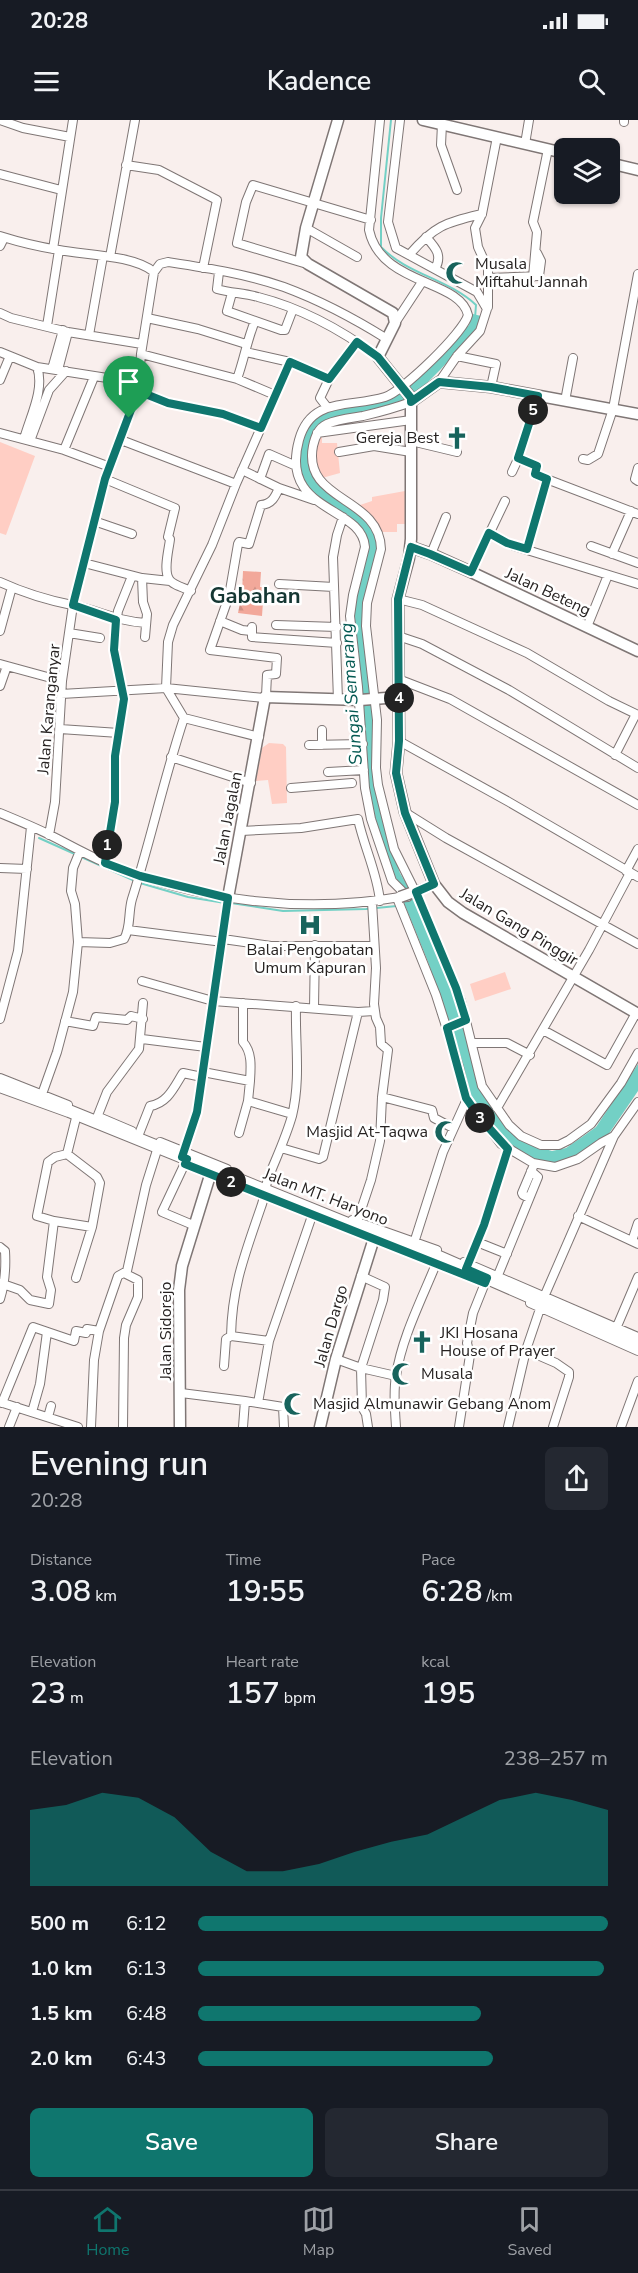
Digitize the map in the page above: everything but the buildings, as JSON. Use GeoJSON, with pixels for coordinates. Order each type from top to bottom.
{"type":"FeatureCollection","features":[{"type":"Feature","properties":{"kind":"main road","name":"Jalan MT. Haryono"},"geometry":{"type":"LineString","coordinates":[[0,1088],[23,1090],[42,1097],[73,1112],[138,1136],[211,1172],[241,1178],[330,1219],[356,1224],[375,1237],[413,1245],[438,1260],[467,1266],[576,1322],[616,1331],[637,1340]]}},
{"type":"Feature","properties":{"kind":"street"},"geometry":{"type":"LineString","coordinates":[[0,120],[23,128],[70,137]]}},
{"type":"Feature","properties":{"kind":"street"},"geometry":{"type":"LineString","coordinates":[[47,326],[61,189],[73,120]]}},
{"type":"Feature","properties":{"kind":"street"},"geometry":{"type":"LineString","coordinates":[[89,335],[135,120]]}},
{"type":"Feature","properties":{"kind":"street"},"geometry":{"type":"LineString","coordinates":[[338,120],[300,253],[308,264],[393,313],[395,322]]}},
{"type":"Feature","properties":{"kind":"street"},"geometry":{"type":"LineString","coordinates":[[380,120],[369,230],[372,242],[386,261],[422,282],[444,290],[462,304],[468,315],[463,326],[407,394],[382,412],[329,423],[321,428],[317,433],[312,460],[317,478],[355,506],[379,533],[381,541],[366,614],[378,739],[376,768],[378,784],[404,896],[456,988],[472,1043],[478,1075],[487,1096],[509,1125],[526,1140],[541,1145],[559,1145],[591,1124],[621,1083],[638,1053]]}},
{"type":"Feature","properties":{"kind":"street"},"geometry":{"type":"LineString","coordinates":[[400,120],[388,222],[396,248],[477,292],[487,309]]}},
{"type":"Feature","properties":{"kind":"street"},"geometry":{"type":"LineString","coordinates":[[423,120],[554,150]]}},
{"type":"Feature","properties":{"kind":"street"},"geometry":{"type":"LineString","coordinates":[[525,144],[529,120]]}},
{"type":"Feature","properties":{"kind":"street"},"geometry":{"type":"LineString","coordinates":[[442,124],[441,145],[457,190]]}},
{"type":"Feature","properties":{"kind":"street"},"geometry":{"type":"LineString","coordinates":[[439,382],[457,356],[480,331],[487,315],[486,261],[478,247],[476,228],[482,214],[497,137]]}},
{"type":"Feature","properties":{"kind":"street"},"geometry":{"type":"LineString","coordinates":[[488,278],[536,276],[541,261],[537,253],[537,232],[533,222],[548,149]]}},
{"type":"Feature","properties":{"kind":"street"},"geometry":{"type":"LineString","coordinates":[[126,165],[159,170],[217,200],[203,268]]}},
{"type":"Feature","properties":{"kind":"street"},"geometry":{"type":"LineString","coordinates":[[620,166],[638,170]]}},
{"type":"Feature","properties":{"kind":"street"},"geometry":{"type":"LineString","coordinates":[[0,174],[61,189]]}},
{"type":"Feature","properties":{"kind":"street"},"geometry":{"type":"LineString","coordinates":[[308,264],[237,243],[252,186],[371,220]]}},
{"type":"Feature","properties":{"kind":"street"},"geometry":{"type":"LineString","coordinates":[[409,255],[434,229],[482,214]]}},
{"type":"Feature","properties":{"kind":"street"},"geometry":{"type":"LineString","coordinates":[[306,228],[357,257]]}},
{"type":"Feature","properties":{"kind":"street"},"geometry":{"type":"LineString","coordinates":[[0,246],[2,237],[56,250],[107,256],[146,267],[154,272],[163,262],[244,276],[286,288],[358,322],[387,339]]}},
{"type":"Feature","properties":{"kind":"street"},"geometry":{"type":"LineString","coordinates":[[426,237],[438,251],[439,262],[435,269]]}},
{"type":"Feature","properties":{"kind":"street","name":"Jalan Karanganyar"},"geometry":{"type":"LineString","coordinates":[[49,834],[55,802],[62,681],[73,605],[105,479],[139,387],[142,344],[154,272]]}},
{"type":"Feature","properties":{"kind":"street"},"geometry":{"type":"LineString","coordinates":[[219,272],[216,288],[232,293],[257,296],[293,309],[357,342],[378,357],[407,394]]}},
{"type":"Feature","properties":{"kind":"street"},"geometry":{"type":"LineString","coordinates":[[583,459],[588,460],[598,454],[613,409],[638,274]]}},
{"type":"Feature","properties":{"kind":"street"},"geometry":{"type":"LineString","coordinates":[[378,357],[395,322],[422,282]]}},
{"type":"Feature","properties":{"kind":"street"},"geometry":{"type":"LineString","coordinates":[[232,293],[227,311],[284,330],[293,309]]}},
{"type":"Feature","properties":{"kind":"street"},"geometry":{"type":"LineString","coordinates":[[0,313],[11,318],[66,331],[142,344]]}},
{"type":"Feature","properties":{"kind":"street"},"geometry":{"type":"LineString","coordinates":[[147,318],[198,328],[329,379]]}},
{"type":"Feature","properties":{"kind":"street"},"geometry":{"type":"LineString","coordinates":[[237,379],[255,321]]}},
{"type":"Feature","properties":{"kind":"street"},"geometry":{"type":"LineString","coordinates":[[27,440],[59,370],[61,348],[66,331]]}},
{"type":"Feature","properties":{"kind":"street"},"geometry":{"type":"LineString","coordinates":[[327,407],[320,398],[329,379],[357,342]]}},
{"type":"Feature","properties":{"kind":"street"},"geometry":{"type":"LineString","coordinates":[[0,352],[37,367],[139,387],[168,403],[241,420],[261,428]]}},
{"type":"Feature","properties":{"kind":"street"},"geometry":{"type":"LineString","coordinates":[[141,354],[237,379],[275,395]]}},
{"type":"Feature","properties":{"kind":"street"},"geometry":{"type":"LineString","coordinates":[[0,381],[10,356]]}},
{"type":"Feature","properties":{"kind":"street"},"geometry":{"type":"LineString","coordinates":[[457,356],[496,364],[491,387]]}},
{"type":"Feature","properties":{"kind":"street"},"geometry":{"type":"LineString","coordinates":[[565,401],[573,358]]}},
{"type":"Feature","properties":{"kind":"street"},"geometry":{"type":"LineString","coordinates":[[259,737],[184,718],[165,688],[169,637],[212,545],[236,484],[290,362]]}},
{"type":"Feature","properties":{"kind":"street"},"geometry":{"type":"LineString","coordinates":[[27,440],[40,380],[37,367]]}},
{"type":"Feature","properties":{"kind":"street"},"geometry":{"type":"LineString","coordinates":[[64,450],[94,377]]}},
{"type":"Feature","properties":{"kind":"street"},"geometry":{"type":"LineString","coordinates":[[316,500],[302,484],[294,465],[299,440],[307,420],[327,407],[407,394],[439,382],[491,387],[638,414]]}},
{"type":"Feature","properties":{"kind":"street","name":"Jalan Gang Pinggir"},"geometry":{"type":"LineString","coordinates":[[407,394],[411,420],[411,547],[398,599],[399,741],[396,773],[405,813],[434,884],[448,902],[463,914],[637,1012]]}},
{"type":"Feature","properties":{"kind":"street"},"geometry":{"type":"LineString","coordinates":[[512,472],[538,396]]}},
{"type":"Feature","properties":{"kind":"street"},"geometry":{"type":"LineString","coordinates":[[317,433],[411,420]]}},
{"type":"Feature","properties":{"kind":"street"},"geometry":{"type":"LineString","coordinates":[[0,433],[64,450],[110,467]]}},
{"type":"Feature","properties":{"kind":"street"},"geometry":{"type":"LineString","coordinates":[[121,440],[236,484]]}},
{"type":"Feature","properties":{"kind":"street"},"geometry":{"type":"LineString","coordinates":[[339,452],[374,446],[411,446],[457,452]]}},
{"type":"Feature","properties":{"kind":"street"},"geometry":{"type":"LineString","coordinates":[[260,478],[269,454],[294,465]]}},
{"type":"Feature","properties":{"kind":"street"},"geometry":{"type":"LineString","coordinates":[[518,459],[537,466],[535,474],[634,513],[612,554]]}},
{"type":"Feature","properties":{"kind":"street"},"geometry":{"type":"LineString","coordinates":[[638,468],[635,479],[638,481]]}},
{"type":"Feature","properties":{"kind":"street"},"geometry":{"type":"LineString","coordinates":[[242,470],[279,488],[316,500],[343,517],[359,532],[364,543],[350,616],[360,700],[365,788],[371,819],[392,881],[408,897],[404,896]]}},
{"type":"Feature","properties":{"kind":"street"},"geometry":{"type":"LineString","coordinates":[[105,479],[175,508],[168,537],[170,538],[167,566],[170,582]]}},
{"type":"Feature","properties":{"kind":"street"},"geometry":{"type":"LineString","coordinates":[[527,549],[547,479]]}},
{"type":"Feature","properties":{"kind":"street"},"geometry":{"type":"LineString","coordinates":[[265,697],[267,675],[276,674],[278,657],[210,650],[229,596],[238,544],[239,542],[249,544],[260,506],[267,505],[274,500],[279,488]]}},
{"type":"Feature","properties":{"kind":"street"},"geometry":{"type":"LineString","coordinates":[[471,572],[505,501]]}},
{"type":"Feature","properties":{"kind":"street"},"geometry":{"type":"LineString","coordinates":[[338,700],[334,547],[343,517]]}},
{"type":"Feature","properties":{"kind":"street"},"geometry":{"type":"LineString","coordinates":[[430,554],[446,517]]}},
{"type":"Feature","properties":{"kind":"street"},"geometry":{"type":"LineString","coordinates":[[94,521],[132,534]]}},
{"type":"Feature","properties":{"kind":"street"},"geometry":{"type":"LineString","coordinates":[[489,533],[507,543],[638,584]]}},
{"type":"Feature","properties":{"kind":"street"},"geometry":{"type":"LineString","coordinates":[[591,546],[638,563]]}},
{"type":"Feature","properties":{"kind":"street","name":"Jalan Beteng"},"geometry":{"type":"LineString","coordinates":[[411,547],[471,572],[638,651]]}},
{"type":"Feature","properties":{"kind":"street"},"geometry":{"type":"LineString","coordinates":[[84,563],[132,576],[170,582],[191,591]]}},
{"type":"Feature","properties":{"kind":"street"},"geometry":{"type":"LineString","coordinates":[[586,627],[608,575]]}},
{"type":"Feature","properties":{"kind":"street"},"geometry":{"type":"LineString","coordinates":[[105,863],[115,802],[115,764],[123,690],[114,650],[116,620],[132,576]]}},
{"type":"Feature","properties":{"kind":"street"},"geometry":{"type":"LineString","coordinates":[[142,578],[146,609],[145,637]]}},
{"type":"Feature","properties":{"kind":"street"},"geometry":{"type":"LineString","coordinates":[[0,582],[38,598],[73,605],[116,620],[146,623]]}},
{"type":"Feature","properties":{"kind":"street"},"geometry":{"type":"LineString","coordinates":[[279,584],[334,588]]}},
{"type":"Feature","properties":{"kind":"street"},"geometry":{"type":"LineString","coordinates":[[0,631],[12,587]]}},
{"type":"Feature","properties":{"kind":"street"},"geometry":{"type":"LineString","coordinates":[[398,599],[422,605],[527,653],[637,715],[615,755]]}},
{"type":"Feature","properties":{"kind":"street"},"geometry":{"type":"LineString","coordinates":[[220,621],[242,630],[252,629],[252,637],[337,643]]}},
{"type":"Feature","properties":{"kind":"street"},"geometry":{"type":"LineString","coordinates":[[276,625],[337,627]]}},
{"type":"Feature","properties":{"kind":"street"},"geometry":{"type":"LineString","coordinates":[[69,633],[100,638]]}},
{"type":"Feature","properties":{"kind":"street"},"geometry":{"type":"LineString","coordinates":[[398,636],[422,644],[500,685],[638,768]]}},
{"type":"Feature","properties":{"kind":"street"},"geometry":{"type":"LineString","coordinates":[[0,686],[3,665],[62,681]]}},
{"type":"Feature","properties":{"kind":"street"},"geometry":{"type":"LineString","coordinates":[[398,679],[450,699],[638,805]]}},
{"type":"Feature","properties":{"kind":"street"},"geometry":{"type":"LineString","coordinates":[[61,694],[165,688],[265,697],[360,700],[399,694],[414,685]]}},
{"type":"Feature","properties":{"kind":"street","name":"Jalan Jagalan"},"geometry":{"type":"LineString","coordinates":[[194,1225],[162,1212],[185,1158],[195,1121],[227,903],[251,783],[265,697]]}},
{"type":"Feature","properties":{"kind":"street"},"geometry":{"type":"LineString","coordinates":[[78,942],[113,942],[124,939],[128,930],[130,906],[184,718]]}},
{"type":"Feature","properties":{"kind":"street"},"geometry":{"type":"LineString","coordinates":[[60,729],[119,733]]}},
{"type":"Feature","properties":{"kind":"street"},"geometry":{"type":"LineString","coordinates":[[322,730],[322,745]]}},
{"type":"Feature","properties":{"kind":"street"},"geometry":{"type":"LineString","coordinates":[[399,741],[638,877]]}},
{"type":"Feature","properties":{"kind":"street"},"geometry":{"type":"LineString","coordinates":[[309,745],[363,744]]}},
{"type":"Feature","properties":{"kind":"street"},"geometry":{"type":"LineString","coordinates":[[171,757],[251,783]]}},
{"type":"Feature","properties":{"kind":"street"},"geometry":{"type":"LineString","coordinates":[[328,772],[364,773]]}},
{"type":"Feature","properties":{"kind":"street"},"geometry":{"type":"LineString","coordinates":[[291,788],[352,783],[364,773]]}},
{"type":"Feature","properties":{"kind":"street"},"geometry":{"type":"LineString","coordinates":[[352,783],[357,788],[365,788]]}},
{"type":"Feature","properties":{"kind":"street"},"geometry":{"type":"LineString","coordinates":[[0,813],[49,834],[78,855],[105,863],[139,880],[227,903],[374,904],[404,896],[434,884]]}},
{"type":"Feature","properties":{"kind":"street"},"geometry":{"type":"LineString","coordinates":[[405,813],[638,944]]}},
{"type":"Feature","properties":{"kind":"street"},"geometry":{"type":"LineString","coordinates":[[241,831],[301,828],[358,819],[375,869],[374,1011],[379,1022],[381,1044],[388,1050],[382,1097],[380,1141],[371,1180],[356,1224]]}},
{"type":"Feature","properties":{"kind":"street"},"geometry":{"type":"LineString","coordinates":[[0,1019],[18,951],[31,827]]}},
{"type":"Feature","properties":{"kind":"street"},"geometry":{"type":"LineString","coordinates":[[497,1108],[530,1055],[603,925],[638,849]]}},
{"type":"Feature","properties":{"kind":"street"},"geometry":{"type":"LineString","coordinates":[[42,1097],[73,992],[78,942],[75,904],[71,891],[72,875],[78,855]]}},
{"type":"Feature","properties":{"kind":"street"},"geometry":{"type":"LineString","coordinates":[[0,868],[27,869]]}},
{"type":"Feature","properties":{"kind":"street"},"geometry":{"type":"LineString","coordinates":[[404,896],[402,912],[413,934],[448,1027],[466,1098],[480,1118],[508,1149],[533,1167],[538,1176],[507,1254],[473,1313],[467,1343],[470,1355],[459,1427]]}},
{"type":"Feature","properties":{"kind":"street"},"geometry":{"type":"LineString","coordinates":[[128,930],[264,946],[374,946]]}},
{"type":"Feature","properties":{"kind":"street"},"geometry":{"type":"LineString","coordinates":[[315,945],[315,1008]]}},
{"type":"Feature","properties":{"kind":"street"},"geometry":{"type":"LineString","coordinates":[[142,981],[213,1001],[358,1012],[374,1011]]}},
{"type":"Feature","properties":{"kind":"street"},"geometry":{"type":"LineString","coordinates":[[106,1125],[107,1092],[137,1053],[142,1039],[143,1003]]}},
{"type":"Feature","properties":{"kind":"street"},"geometry":{"type":"LineString","coordinates":[[239,1133],[248,1101],[250,1081],[250,1055],[248,1047],[243,1042],[243,1003]]}},
{"type":"Feature","properties":{"kind":"street"},"geometry":{"type":"LineString","coordinates":[[231,1336],[235,1290],[242,1258],[292,1114],[298,1078],[296,1006]]}},
{"type":"Feature","properties":{"kind":"street"},"geometry":{"type":"LineString","coordinates":[[280,1148],[319,1159],[323,1157],[358,1012]]}},
{"type":"Feature","properties":{"kind":"street"},"geometry":{"type":"LineString","coordinates":[[543,1030],[607,1065],[637,1012]]}},
{"type":"Feature","properties":{"kind":"street"},"geometry":{"type":"LineString","coordinates":[[65,1021],[93,1026],[96,1017],[128,1020],[130,1016],[143,1019]]}},
{"type":"Feature","properties":{"kind":"street"},"geometry":{"type":"LineString","coordinates":[[448,1027],[465,1020]]}},
{"type":"Feature","properties":{"kind":"street"},"geometry":{"type":"LineString","coordinates":[[142,1039],[206,1047]]}},
{"type":"Feature","properties":{"kind":"street"},"geometry":{"type":"LineString","coordinates":[[472,1043],[504,1043],[530,1055]]}},
{"type":"Feature","properties":{"kind":"street"},"geometry":{"type":"LineString","coordinates":[[138,1136],[150,1106],[164,1101],[183,1073],[250,1081]]}},
{"type":"Feature","properties":{"kind":"street"},"geometry":{"type":"LineString","coordinates":[[0,1078],[23,1090]]}},
{"type":"Feature","properties":{"kind":"street"},"geometry":{"type":"LineString","coordinates":[[0,1088],[73,1112],[162,1149],[146,1185],[126,1274]]}},
{"type":"Feature","properties":{"kind":"street"},"geometry":{"type":"LineString","coordinates":[[382,1097],[432,1110],[434,1118],[453,1128]]}},
{"type":"Feature","properties":{"kind":"street"},"geometry":{"type":"LineString","coordinates":[[413,1245],[438,1166],[466,1098]]}},
{"type":"Feature","properties":{"kind":"street"},"geometry":{"type":"LineString","coordinates":[[248,1101],[292,1114]]}},
{"type":"Feature","properties":{"kind":"street"},"geometry":{"type":"LineString","coordinates":[[508,1427],[526,1350],[542,1303],[614,1136],[638,1102]]}},
{"type":"Feature","properties":{"kind":"street"},"geometry":{"type":"LineString","coordinates":[[67,1154],[73,1112]]}},
{"type":"Feature","properties":{"kind":"street"},"geometry":{"type":"LineString","coordinates":[[533,1167],[563,1166],[614,1136]]}},
{"type":"Feature","properties":{"kind":"street"},"geometry":{"type":"LineString","coordinates":[[285,1198],[467,1266],[508,1149]]}},
{"type":"Feature","properties":{"kind":"street"},"geometry":{"type":"LineString","coordinates":[[67,1154],[55,1157],[48,1162],[37,1216],[92,1227]]}},
{"type":"Feature","properties":{"kind":"street"},"geometry":{"type":"LineString","coordinates":[[67,1154],[99,1179],[99,1196],[92,1227],[76,1278]]}},
{"type":"Feature","properties":{"kind":"street"},"geometry":{"type":"LineString","coordinates":[[185,1158],[241,1178]]}},
{"type":"Feature","properties":{"kind":"street"},"geometry":{"type":"LineString","coordinates":[[211,1172],[265,1190]]}},
{"type":"Feature","properties":{"kind":"street","name":"Jalan Sidorejo"},"geometry":{"type":"LineString","coordinates":[[180,1427],[179,1290],[182,1266],[211,1172]]}},
{"type":"Feature","properties":{"kind":"street"},"geometry":{"type":"LineString","coordinates":[[258,1402],[269,1341],[313,1212]]}},
{"type":"Feature","properties":{"kind":"street"},"geometry":{"type":"LineString","coordinates":[[578,1216],[635,1243],[638,1223]]}},
{"type":"Feature","properties":{"kind":"street"},"geometry":{"type":"LineString","coordinates":[[330,1219],[492,1280]]}},
{"type":"Feature","properties":{"kind":"street"},"geometry":{"type":"LineString","coordinates":[[3,1283],[20,1290],[30,1300],[49,1304],[51,1290],[47,1277],[54,1221]]}},
{"type":"Feature","properties":{"kind":"street","name":"Jalan Dargo"},"geometry":{"type":"LineString","coordinates":[[320,1427],[336,1359],[375,1237]]}},
{"type":"Feature","properties":{"kind":"street"},"geometry":{"type":"LineString","coordinates":[[477,1242],[507,1254]]}},
{"type":"Feature","properties":{"kind":"street"},"geometry":{"type":"LineString","coordinates":[[0,1246],[5,1251],[0,1299]]}},
{"type":"Feature","properties":{"kind":"street"},"geometry":{"type":"LineString","coordinates":[[396,1427],[396,1376],[411,1325],[438,1260]]}},
{"type":"Feature","properties":{"kind":"street"},"geometry":{"type":"LineString","coordinates":[[91,1427],[94,1360],[99,1331],[121,1273],[138,1281],[139,1295],[125,1330],[123,1427]]}},
{"type":"Feature","properties":{"kind":"street"},"geometry":{"type":"LineString","coordinates":[[361,1276],[383,1284],[385,1287],[361,1368],[362,1404],[368,1427]]}},
{"type":"Feature","properties":{"kind":"street"},"geometry":{"type":"LineString","coordinates":[[542,1303],[616,1331],[638,1277]]}},
{"type":"Feature","properties":{"kind":"street"},"geometry":{"type":"LineString","coordinates":[[576,1322],[637,1340]]}},
{"type":"Feature","properties":{"kind":"street"},"geometry":{"type":"LineString","coordinates":[[78,1427],[1,1402],[31,1326],[74,1341],[76,1331],[86,1333],[87,1329],[99,1331]]}},
{"type":"Feature","properties":{"kind":"street"},"geometry":{"type":"LineString","coordinates":[[32,1412],[40,1384],[47,1332]]}},
{"type":"Feature","properties":{"kind":"street"},"geometry":{"type":"LineString","coordinates":[[224,1366],[226,1339],[231,1336],[269,1341]]}},
{"type":"Feature","properties":{"kind":"street"},"geometry":{"type":"LineString","coordinates":[[526,1350],[569,1371],[553,1427]]}},
{"type":"Feature","properties":{"kind":"street"},"geometry":{"type":"LineString","coordinates":[[336,1359],[361,1368],[396,1376]]}},
{"type":"Feature","properties":{"kind":"street"},"geometry":{"type":"LineString","coordinates":[[621,1427],[638,1381]]}},
{"type":"Feature","properties":{"kind":"street"},"geometry":{"type":"LineString","coordinates":[[180,1393],[283,1407],[284,1427]]}},
{"type":"Feature","properties":{"kind":"street"},"geometry":{"type":"LineString","coordinates":[[243,1427],[244,1401]]}},
{"type":"Feature","properties":{"kind":"street"},"geometry":{"type":"LineString","coordinates":[[48,1417],[51,1406]]}},
{"type":"Feature","properties":{"kind":"street"},"geometry":{"type":"LineString","coordinates":[[9,1427],[17,1407]]}},
{"type":"Feature","properties":{"kind":"shaded area"},"geometry":{"type":"Polygon","coordinates":[[[322,437],[322,443],[337,443],[340,473],[322,478],[314,460],[318,438],[322,437]]]}},
{"type":"Feature","properties":{"kind":"shaded area"},"geometry":{"type":"Polygon","coordinates":[[[0,442],[35,456],[6,535],[0,533],[0,442]]]}},
{"type":"Feature","properties":{"kind":"shaded area"},"geometry":{"type":"Polygon","coordinates":[[[405,491],[405,524],[397,524],[397,532],[380,532],[357,506],[372,501],[372,497],[405,491]]]}},
{"type":"Feature","properties":{"kind":"shaded area"},"geometry":{"type":"Polygon","coordinates":[[[269,743],[283,744],[286,747],[287,803],[272,804],[268,780],[256,781],[262,748],[269,743]]]}},
{"type":"Feature","properties":{"kind":"shaded area"},"geometry":{"type":"Polygon","coordinates":[[[505,972],[511,989],[475,1001],[470,984],[505,972]]]}},
{"type":"Feature","properties":{"kind":"green space"},"geometry":{"type":"Polygon","coordinates":[[[243,571],[261,572],[260,587],[264,587],[262,616],[238,613],[243,571]]]}},
{"type":"Feature","properties":{"kind":"water"},"geometry":{"type":"Polygon","coordinates":[[[473,314],[481,316],[478,329],[417,393],[395,405],[321,425],[309,463],[310,470],[318,482],[347,502],[372,526],[379,545],[368,589],[374,724],[373,777],[384,827],[400,873],[420,907],[430,929],[438,956],[447,971],[486,1098],[514,1133],[528,1144],[552,1151],[566,1148],[596,1127],[638,1064],[638,1091],[606,1138],[577,1159],[554,1167],[511,1151],[467,1098],[443,1005],[382,849],[369,795],[351,618],[366,540],[316,497],[301,471],[299,455],[302,439],[317,416],[341,406],[393,397],[401,393],[469,325],[473,314]]]}},
{"type":"Feature","properties":{"kind":"waterway","name":"Sungai Semarang"},"geometry":{"type":"LineString","coordinates":[[391,120],[381,218],[381,247],[403,264],[465,296],[476,305],[475,318]]}},
{"type":"Feature","properties":{"kind":"waterway"},"geometry":{"type":"LineString","coordinates":[[39,838],[135,881]]}},
{"type":"Feature","properties":{"kind":"waterway"},"geometry":{"type":"LineString","coordinates":[[140,883],[188,897],[225,903]]}},
{"type":"Feature","properties":{"kind":"waterway"},"geometry":{"type":"LineString","coordinates":[[231,903],[283,911],[366,909],[407,905]]}},
{"type":"Feature","properties":{"kind":"place","name":"Musala Miftahul Jannah"},"geometry":{"type":"Point","coordinates":[457,273]}},
{"type":"Feature","properties":{"kind":"place","name":"Gereja Best"},"geometry":{"type":"Point","coordinates":[457,438]}},
{"type":"Feature","properties":{"kind":"place","name":"Balai Pengobatan Umum Kapuran"},"geometry":{"type":"Point","coordinates":[310,925]}},
{"type":"Feature","properties":{"kind":"place","name":"Masjid At-Taqwa"},"geometry":{"type":"Point","coordinates":[446,1132]}},
{"type":"Feature","properties":{"kind":"place","name":"JKI Hosana House of Prayer"},"geometry":{"type":"Point","coordinates":[422,1342]}},
{"type":"Feature","properties":{"kind":"place","name":"Musala"},"geometry":{"type":"Point","coordinates":[403,1374]}},
{"type":"Feature","properties":{"kind":"place","name":"Masjid Almunawir Gebang Anom"},"geometry":{"type":"Point","coordinates":[295,1404]}},
{"type":"Feature","properties":{"kind":"district","name":"Gabahan"},"geometry":{"type":"Point","coordinates":[255,596]}},
{"type":"Feature","properties":{"kind":"route"},"geometry":{"type":"LineString","coordinates":[[357,342],[378,357],[411,398],[411,402],[439,382],[491,387],[538,396],[518,458],[537,466],[535,474],[547,479],[527,549],[514,546],[489,533],[471,572],[411,547],[398,599],[399,741],[396,773],[405,813],[434,884],[416,892],[456,988],[466,1020],[447,1028],[466,1098],[501,1144],[508,1149],[484,1225],[466,1269],[487,1278],[485,1283],[185,1164],[187,1159],[182,1157],[195,1121],[228,898],[140,876],[105,863],[115,802],[115,756],[124,699],[114,650],[116,620],[73,605],[105,479],[129,418],[138,391],[168,403],[223,414],[261,428],[290,362],[329,379],[357,342]]}}]}
